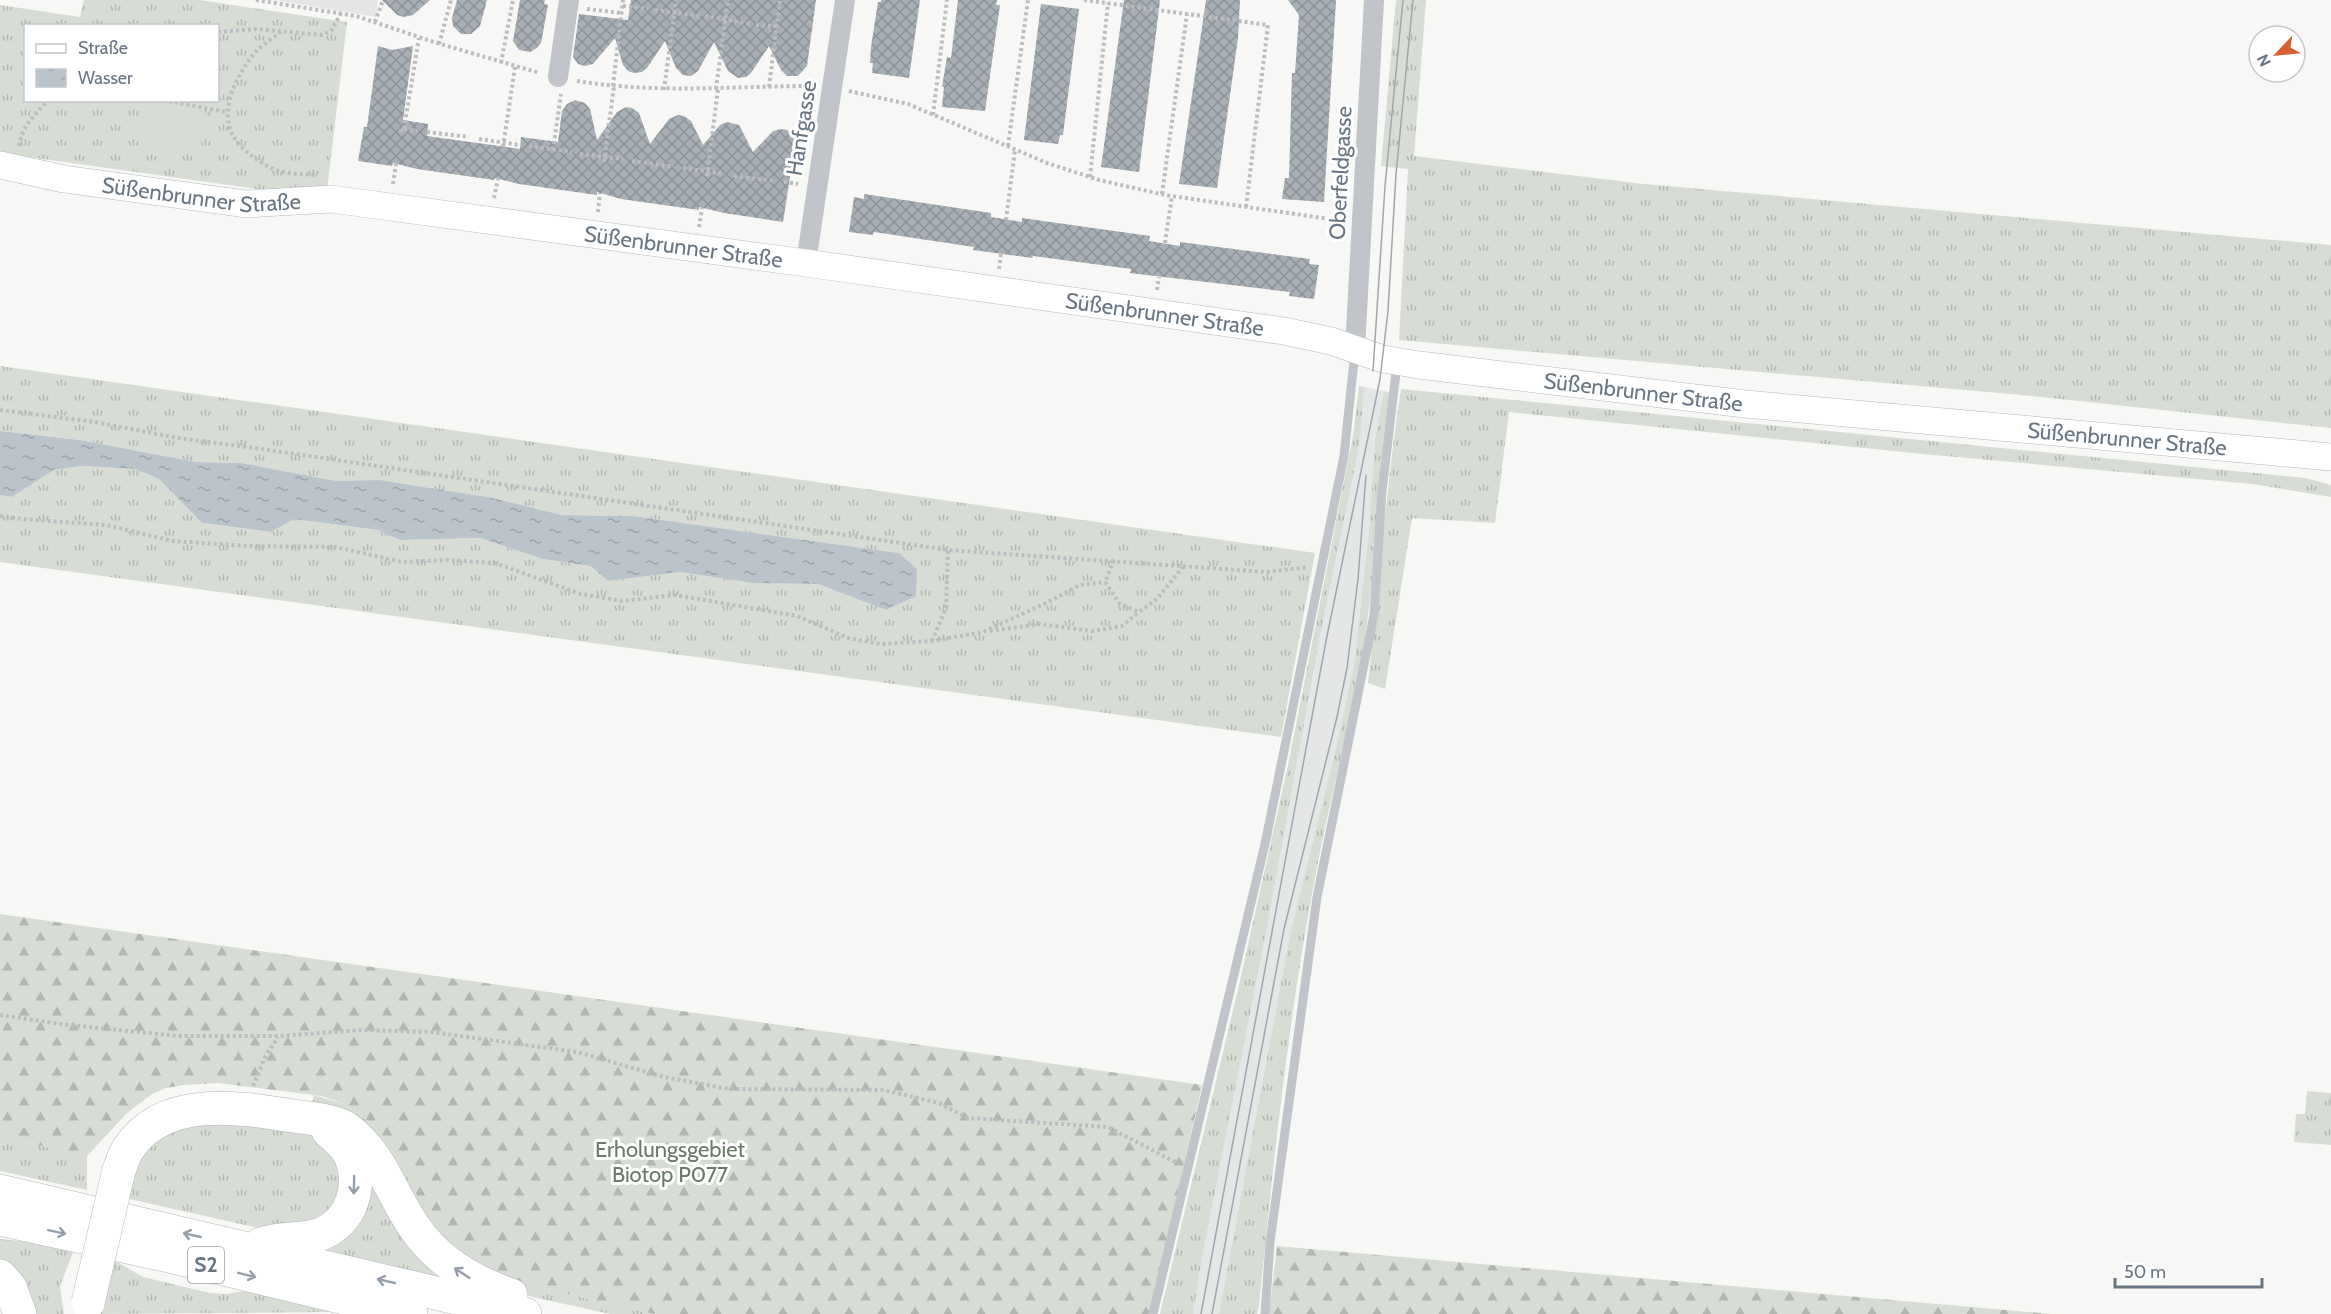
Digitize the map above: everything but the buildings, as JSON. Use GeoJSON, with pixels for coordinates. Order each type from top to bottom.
{"type":"FeatureCollection","features":[{"type":"Feature","properties":{"kind":"highway"},"geometry":{"type":"LineString","coordinates":[[87,1308],[119,1170],[128,1149],[154,1124],[183,1112],[215,1108],[256,1110],[343,1126],[364,1143],[382,1167],[415,1228],[435,1251],[457,1270],[474,1280],[512,1295],[526,1314]]}},
{"type":"Feature","properties":{"kind":"highway"},"geometry":{"type":"LineString","coordinates":[[249,1248],[276,1239],[299,1240],[323,1233],[342,1221],[354,1200],[355,1178],[350,1155],[333,1135],[315,1120]]}},
{"type":"Feature","properties":{"kind":"highway","name":"S2"},"geometry":{"type":"LineString","coordinates":[[0,1191],[526,1314]]}},
{"type":"Feature","properties":{"kind":"highway","name":"S2"},"geometry":{"type":"LineString","coordinates":[[0,1219],[169,1256],[411,1314]]}},
{"type":"Feature","properties":{"kind":"highway"},"geometry":{"type":"LineString","coordinates":[[0,1276],[10,1287],[20,1314]]}},
{"type":"Feature","properties":{"kind":"street"},"geometry":{"type":"LineString","coordinates":[[560,83],[569,0]]}},
{"type":"Feature","properties":{"kind":"street","name":"Hanfgasse"},"geometry":{"type":"LineString","coordinates":[[806,263],[845,0]]}},
{"type":"Feature","properties":{"kind":"street","name":"Oberfeldgasse"},"geometry":{"type":"LineString","coordinates":[[1355,349],[1374,0]]}},
{"type":"Feature","properties":{"kind":"street","name":"Süßenbrunner Straße"},"geometry":{"type":"LineString","coordinates":[[9,157],[64,179],[246,204],[331,200],[1284,330],[1331,341],[1398,362],[1745,404],[2331,457]]}},
{"type":"Feature","properties":{"kind":"lane"},"geometry":{"type":"LineString","coordinates":[[1153,1314],[1265,844],[1344,456],[1355,349]]}},
{"type":"Feature","properties":{"kind":"lane"},"geometry":{"type":"LineString","coordinates":[[1265,1314],[1270,1242],[1317,897],[1374,615],[1382,491],[1398,362]]}},
{"type":"Feature","properties":{"kind":"path"},"geometry":{"type":"LineString","coordinates":[[375,22],[383,0]]}},
{"type":"Feature","properties":{"kind":"path"},"geometry":{"type":"LineString","coordinates":[[439,44],[451,0]]}},
{"type":"Feature","properties":{"kind":"path"},"geometry":{"type":"LineString","coordinates":[[501,63],[513,0]]}},
{"type":"Feature","properties":{"kind":"path"},"geometry":{"type":"LineString","coordinates":[[604,159],[623,0]]}},
{"type":"Feature","properties":{"kind":"path"},"geometry":{"type":"LineString","coordinates":[[664,90],[676,0]]}},
{"type":"Feature","properties":{"kind":"path"},"geometry":{"type":"LineString","coordinates":[[707,174],[728,0]]}},
{"type":"Feature","properties":{"kind":"path"},"geometry":{"type":"LineString","coordinates":[[769,87],[780,0]]}},
{"type":"Feature","properties":{"kind":"path"},"geometry":{"type":"LineString","coordinates":[[933,115],[947,0]]}},
{"type":"Feature","properties":{"kind":"path"},"geometry":{"type":"LineString","coordinates":[[1008,146],[1028,0]]}},
{"type":"Feature","properties":{"kind":"path"},"geometry":{"type":"LineString","coordinates":[[1084,0],[1268,25],[1246,207]]}},
{"type":"Feature","properties":{"kind":"path"},"geometry":{"type":"LineString","coordinates":[[1090,177],[1108,3]]}},
{"type":"Feature","properties":{"kind":"path"},"geometry":{"type":"LineString","coordinates":[[623,6],[648,9]]}},
{"type":"Feature","properties":{"kind":"path"},"geometry":{"type":"LineString","coordinates":[[655,10],[777,26]]}},
{"type":"Feature","properties":{"kind":"path"},"geometry":{"type":"LineString","coordinates":[[219,32],[256,30],[322,35],[332,31],[341,13]]}},
{"type":"Feature","properties":{"kind":"path"},"geometry":{"type":"LineString","coordinates":[[1162,194],[1187,14]]}},
{"type":"Feature","properties":{"kind":"path"},"geometry":{"type":"LineString","coordinates":[[281,32],[254,54],[229,98],[226,112],[230,132],[243,150],[278,171],[325,176]]}},
{"type":"Feature","properties":{"kind":"path"},"geometry":{"type":"LineString","coordinates":[[418,130],[403,131],[419,38]]}},
{"type":"Feature","properties":{"kind":"path"},"geometry":{"type":"LineString","coordinates":[[503,145],[514,67]]}},
{"type":"Feature","properties":{"kind":"path"},"geometry":{"type":"LineString","coordinates":[[553,150],[560,83]]}},
{"type":"Feature","properties":{"kind":"path"},"geometry":{"type":"LineString","coordinates":[[9,157],[30,119],[47,102]]}},
{"type":"Feature","properties":{"kind":"path"},"geometry":{"type":"LineString","coordinates":[[174,102],[226,112]]}},
{"type":"Feature","properties":{"kind":"path"},"geometry":{"type":"LineString","coordinates":[[427,132],[470,137]]}},
{"type":"Feature","properties":{"kind":"path"},"geometry":{"type":"LineString","coordinates":[[479,139],[503,145],[520,145]]}},
{"type":"Feature","properties":{"kind":"path"},"geometry":{"type":"LineString","coordinates":[[529,146],[572,152]]}},
{"type":"Feature","properties":{"kind":"path"},"geometry":{"type":"LineString","coordinates":[[1006,220],[1015,150]]}},
{"type":"Feature","properties":{"kind":"path"},"geometry":{"type":"LineString","coordinates":[[580,154],[604,159],[622,159]]}},
{"type":"Feature","properties":{"kind":"path"},"geometry":{"type":"LineString","coordinates":[[632,161],[674,167]]}},
{"type":"Feature","properties":{"kind":"path"},"geometry":{"type":"LineString","coordinates":[[393,183],[396,164]]}},
{"type":"Feature","properties":{"kind":"path"},"geometry":{"type":"LineString","coordinates":[[683,168],[707,174],[725,174]]}},
{"type":"Feature","properties":{"kind":"path"},"geometry":{"type":"LineString","coordinates":[[734,176],[776,181]]}},
{"type":"Feature","properties":{"kind":"path"},"geometry":{"type":"LineString","coordinates":[[494,198],[498,178]]}},
{"type":"Feature","properties":{"kind":"path"},"geometry":{"type":"LineString","coordinates":[[598,213],[600,193]]}},
{"type":"Feature","properties":{"kind":"path"},"geometry":{"type":"LineString","coordinates":[[1165,243],[1172,196]]}},
{"type":"Feature","properties":{"kind":"path"},"geometry":{"type":"LineString","coordinates":[[699,228],[702,208]]}},
{"type":"Feature","properties":{"kind":"path"},"geometry":{"type":"LineString","coordinates":[[999,270],[1001,254]]}},
{"type":"Feature","properties":{"kind":"path"},"geometry":{"type":"LineString","coordinates":[[1156,294],[1159,277]]}},
{"type":"Feature","properties":{"kind":"path"},"geometry":{"type":"LineString","coordinates":[[0,410],[95,422],[178,438],[267,449],[948,550],[1267,572],[1323,565]]}},
{"type":"Feature","properties":{"kind":"path"},"geometry":{"type":"LineString","coordinates":[[0,516],[106,525],[174,541],[248,546],[336,547],[402,562],[446,560],[495,562],[581,594],[622,601],[675,595],[797,616],[848,638],[881,644],[932,641],[1040,624],[1092,631],[1122,626],[1157,599],[1184,566]]}},
{"type":"Feature","properties":{"kind":"path"},"geometry":{"type":"LineString","coordinates":[[932,641],[946,608],[948,550]]}},
{"type":"Feature","properties":{"kind":"path"},"geometry":{"type":"LineString","coordinates":[[1105,582],[1114,560]]}},
{"type":"Feature","properties":{"kind":"path"},"geometry":{"type":"LineString","coordinates":[[983,632],[1080,585],[1105,582]]}},
{"type":"Feature","properties":{"kind":"path"},"geometry":{"type":"LineString","coordinates":[[1105,582],[1119,604],[1139,612]]}},
{"type":"Feature","properties":{"kind":"path"},"geometry":{"type":"LineString","coordinates":[[0,1015],[68,1025],[179,1036],[279,1036],[360,1030],[431,1032],[577,1053],[664,1077],[729,1089],[884,1090],[939,1103],[968,1118],[1108,1127],[1166,1156],[1187,1170]]}},
{"type":"Feature","properties":{"kind":"path"},"geometry":{"type":"LineString","coordinates":[[250,1091],[265,1057],[279,1036]]}},
{"type":"Feature","properties":{"kind":"shaded area"},"geometry":{"type":"Polygon","coordinates":[[[275,0],[378,0],[376,17],[275,0]]]}},
{"type":"Feature","properties":{"kind":"shaded area"},"geometry":{"type":"Polygon","coordinates":[[[1364,387],[1384,391],[1375,440],[1369,530],[1355,659],[1338,740],[1290,935],[1219,1314],[1193,1314],[1320,636],[1357,457],[1364,387]]]}},
{"type":"Feature","properties":{"kind":"green space"},"geometry":{"type":"Polygon","coordinates":[[[84,0],[199,0],[347,22],[327,191],[294,194],[0,153],[0,5],[80,17],[84,0]]]}},
{"type":"Feature","properties":{"kind":"green space"},"geometry":{"type":"Polygon","coordinates":[[[1396,0],[1426,0],[1414,156],[1644,184],[2331,245],[2331,428],[2022,395],[1399,340],[1408,169],[1381,166],[1396,0]]]}},
{"type":"Feature","properties":{"kind":"green space"},"geometry":{"type":"Polygon","coordinates":[[[149,104],[206,112],[200,153],[144,144],[149,104]]]}},
{"type":"Feature","properties":{"kind":"green space"},"geometry":{"type":"Polygon","coordinates":[[[0,366],[1315,553],[1281,737],[0,562],[0,495],[12,497],[54,470],[82,466],[135,469],[159,479],[202,523],[271,532],[294,519],[378,530],[400,540],[480,538],[543,559],[590,566],[608,581],[680,572],[752,583],[818,584],[886,610],[899,553],[633,516],[562,515],[488,497],[379,480],[337,481],[241,463],[196,462],[80,440],[0,431],[0,366]]]}},
{"type":"Feature","properties":{"kind":"green space"},"geometry":{"type":"Polygon","coordinates":[[[1359,386],[1364,387],[1357,457],[1320,636],[1193,1314],[1160,1314],[1237,994],[1287,770],[1353,436],[1359,386]]]}},
{"type":"Feature","properties":{"kind":"green space"},"geometry":{"type":"Polygon","coordinates":[[[1401,389],[2306,478],[2331,485],[2331,497],[2253,484],[1923,454],[1509,412],[1495,523],[1412,518],[1385,689],[1368,683],[1401,389]]]}},
{"type":"Feature","properties":{"kind":"green space"},"geometry":{"type":"Polygon","coordinates":[[[1384,391],[1390,393],[1385,423],[1365,637],[1354,699],[1326,821],[1296,988],[1259,1306],[1257,1314],[1219,1314],[1290,935],[1338,740],[1355,659],[1369,530],[1375,440],[1384,391]]]}},
{"type":"Feature","properties":{"kind":"green space","name":"Erholungsgebiet Biotop P077"},"geometry":{"type":"Polygon","coordinates":[[[0,914],[1202,1085],[1150,1314],[654,1314],[504,1279],[462,1254],[438,1233],[395,1155],[373,1125],[346,1105],[322,1096],[218,1083],[166,1088],[152,1094],[127,1113],[87,1156],[0,1137],[0,914]]]}},
{"type":"Feature","properties":{"kind":"green space"},"geometry":{"type":"Polygon","coordinates":[[[2307,1091],[2331,1093],[2331,1145],[2294,1142],[2296,1114],[2305,1114],[2307,1091]]]}},
{"type":"Feature","properties":{"kind":"green space"},"geometry":{"type":"Polygon","coordinates":[[[314,1095],[346,1105],[373,1125],[395,1155],[504,1279],[654,1314],[610,1314],[533,1297],[466,1269],[311,1107],[314,1095]]]}},
{"type":"Feature","properties":{"kind":"green space"},"geometry":{"type":"Polygon","coordinates":[[[205,1122],[314,1133],[346,1173],[332,1218],[272,1231],[125,1198],[138,1163],[156,1140],[174,1131],[205,1122]]]}},
{"type":"Feature","properties":{"kind":"green space"},"geometry":{"type":"Polygon","coordinates":[[[0,1137],[87,1156],[87,1190],[0,1171],[0,1137]]]}},
{"type":"Feature","properties":{"kind":"green space"},"geometry":{"type":"Polygon","coordinates":[[[363,1167],[448,1280],[324,1251],[363,1167]]]}},
{"type":"Feature","properties":{"kind":"green space"},"geometry":{"type":"Polygon","coordinates":[[[0,1239],[74,1250],[60,1286],[64,1314],[30,1314],[0,1263],[0,1239]]]}},
{"type":"Feature","properties":{"kind":"green space"},"geometry":{"type":"Polygon","coordinates":[[[1277,1246],[2051,1314],[1269,1314],[1277,1246]]]}},
{"type":"Feature","properties":{"kind":"green space"},"geometry":{"type":"Polygon","coordinates":[[[112,1259],[143,1277],[210,1293],[226,1294],[245,1291],[334,1312],[98,1314],[112,1259]]]}},
{"type":"Feature","properties":{"kind":"water"},"geometry":{"type":"Polygon","coordinates":[[[0,431],[80,440],[196,462],[241,463],[337,481],[379,480],[488,497],[562,515],[633,516],[899,553],[917,569],[916,596],[886,610],[818,584],[752,583],[680,572],[608,581],[590,566],[543,559],[480,538],[400,540],[378,530],[294,519],[271,532],[202,523],[159,479],[135,469],[82,466],[54,470],[12,497],[0,495],[0,431]]]}},
{"type":"Feature","properties":{"kind":"tram line"},"geometry":{"type":"LineString","coordinates":[[1373,371],[1385,186],[1403,0]]}},
{"type":"Feature","properties":{"kind":"tram line"},"geometry":{"type":"LineString","coordinates":[[1201,1314],[1326,641],[1380,379],[1388,311],[1396,174],[1413,0]]}},
{"type":"Feature","properties":{"kind":"tram line"},"geometry":{"type":"LineString","coordinates":[[1212,1314],[1284,929],[1347,668],[1358,579],[1366,475]]}}]}
